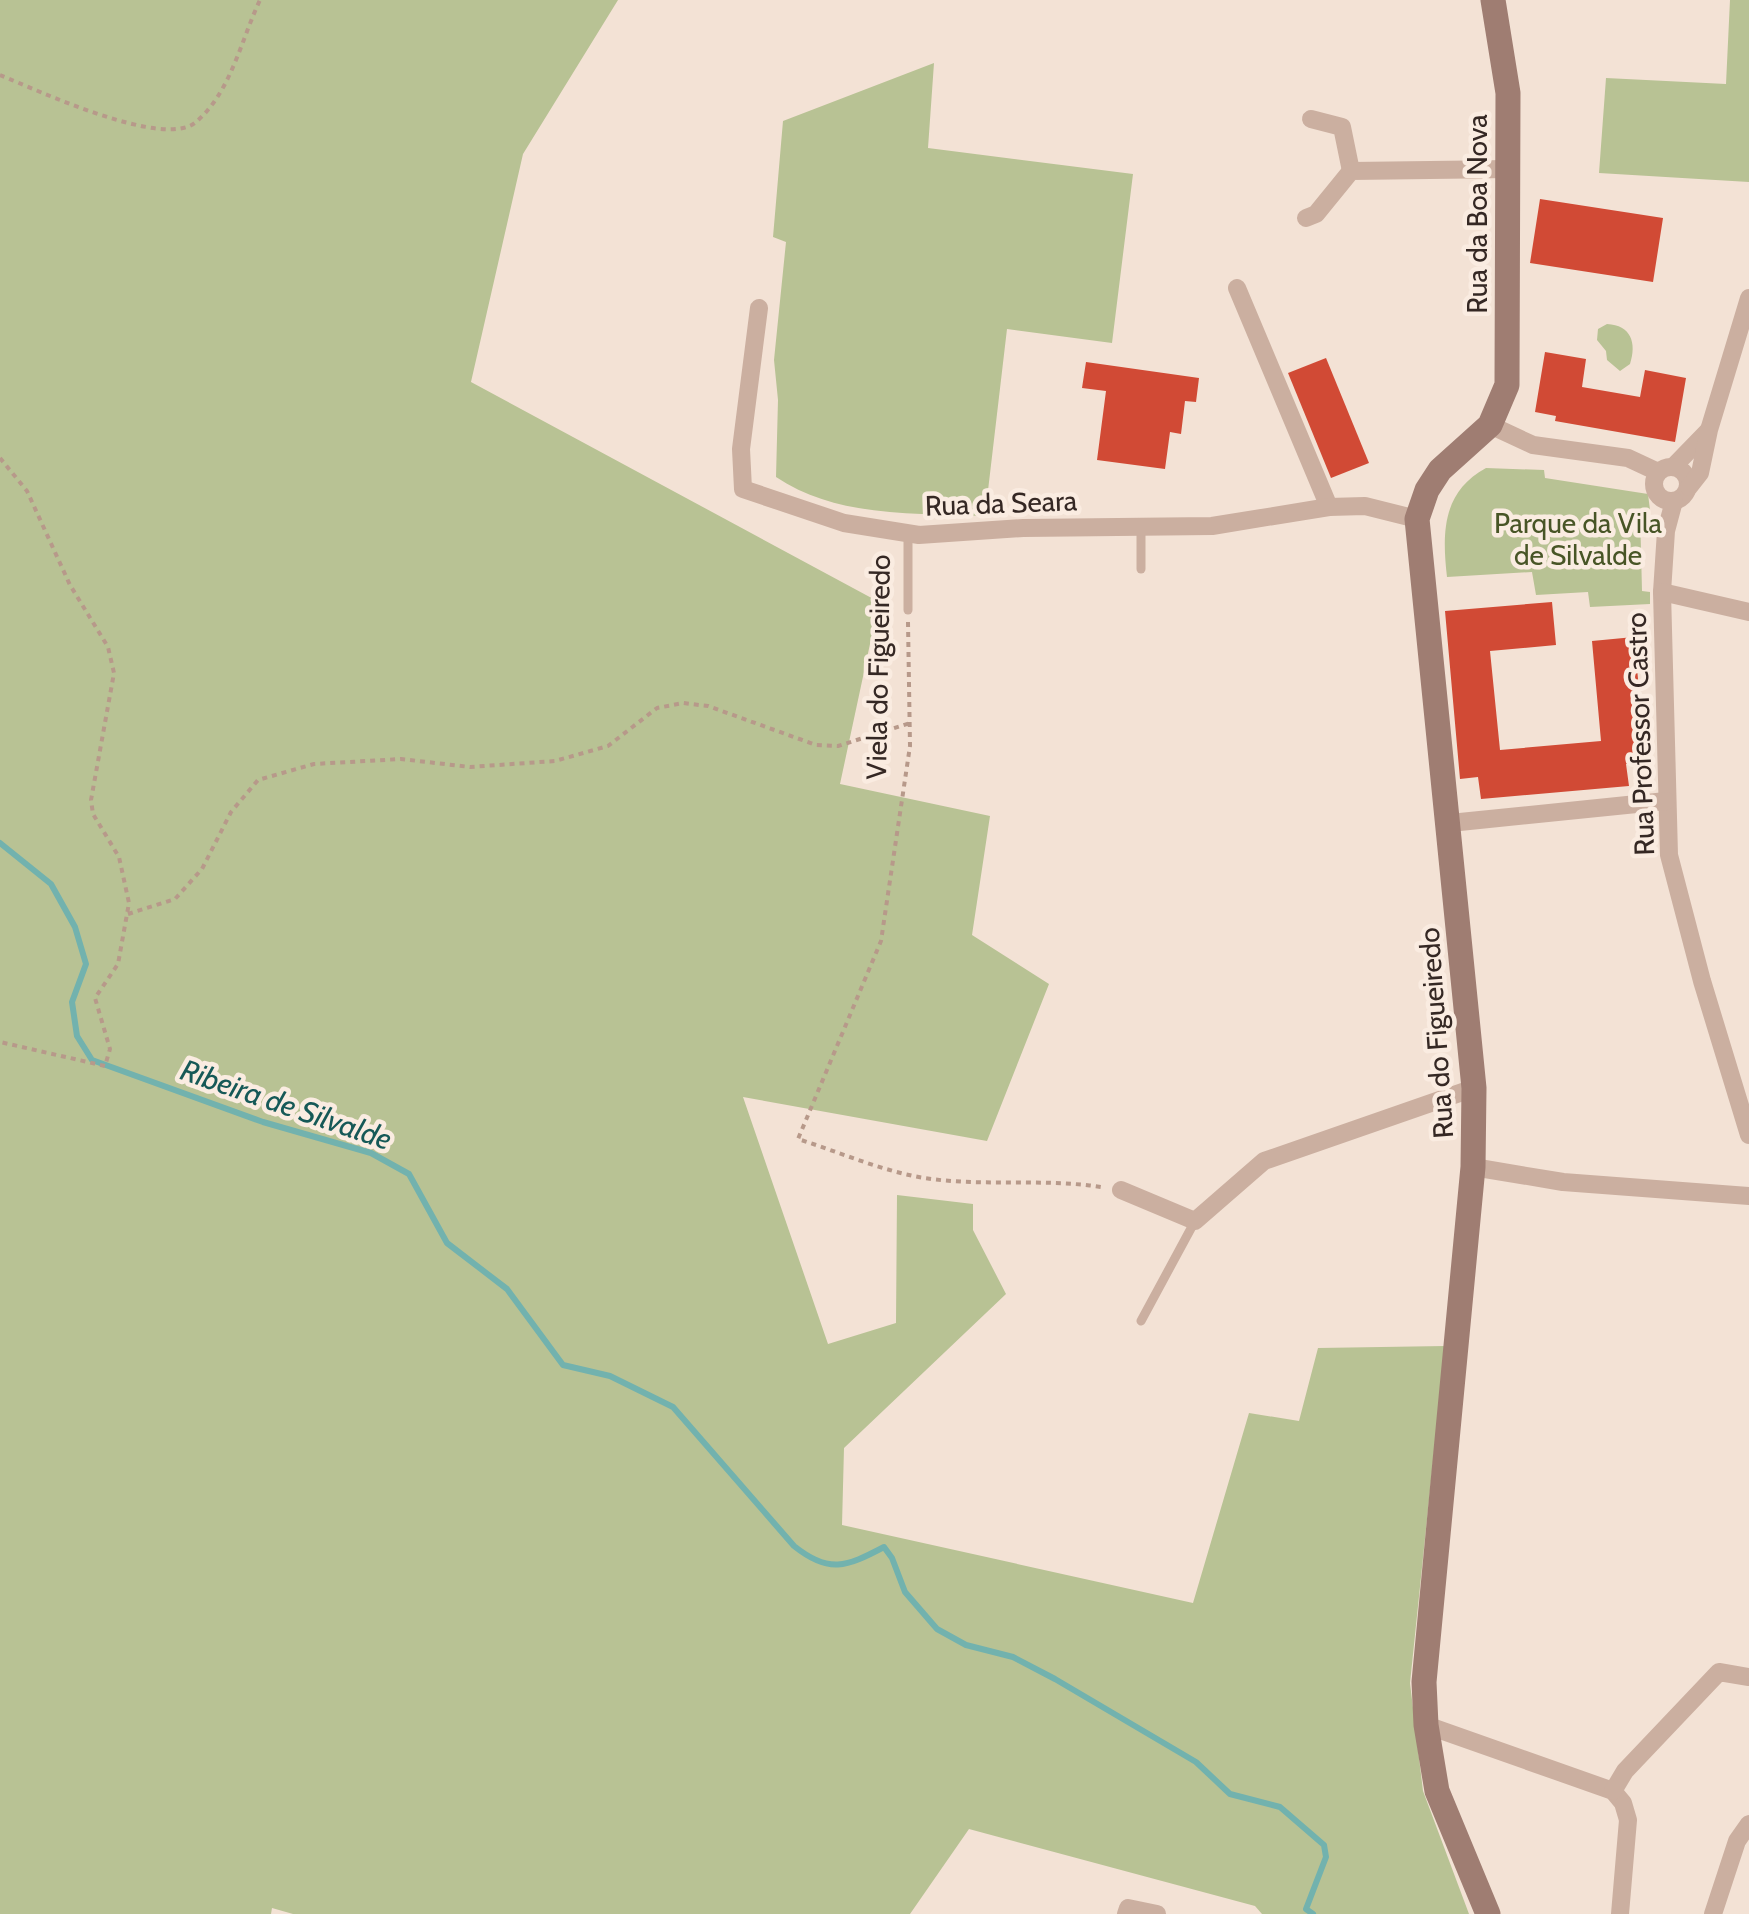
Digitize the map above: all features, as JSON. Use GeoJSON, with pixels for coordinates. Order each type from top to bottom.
{"type":"FeatureCollection","features":[{"type":"Feature","properties":{"kind":"main road","name":"Rua da Boa Nova"},"geometry":{"type":"LineString","coordinates":[[1490,425],[1507,385],[1508,94],[1494,0]]}},
{"type":"Feature","properties":{"kind":"main road"},"geometry":{"type":"LineString","coordinates":[[1417,518],[1427,490],[1440,470],[1490,425]]}},
{"type":"Feature","properties":{"kind":"main road","name":"Rua do Figueiredo"},"geometry":{"type":"LineString","coordinates":[[1417,518],[1474,1088],[1473,1168],[1426,1664],[1426,1726],[1437,1791],[1488,1914]]}},
{"type":"Feature","properties":{"kind":"street"},"geometry":{"type":"LineString","coordinates":[[1306,218],[1316,214],[1350,171],[1342,127],[1311,119]]}},
{"type":"Feature","properties":{"kind":"street"},"geometry":{"type":"LineString","coordinates":[[1350,171],[1509,169]]}},
{"type":"Feature","properties":{"kind":"street"},"geometry":{"type":"LineString","coordinates":[[1237,288],[1328,508]]}},
{"type":"Feature","properties":{"kind":"street"},"geometry":{"type":"LineString","coordinates":[[1709,430],[1654,483],[1658,494],[1674,501],[1684,496],[1700,473],[1749,298]]}},
{"type":"Feature","properties":{"kind":"street","name":"Rua da Seara"},"geometry":{"type":"LineString","coordinates":[[759,308],[741,449],[743,489],[844,523],[908,534],[1212,526],[1365,506],[1417,518]]}},
{"type":"Feature","properties":{"kind":"street"},"geometry":{"type":"LineString","coordinates":[[1490,425],[1533,445],[1628,458],[1684,472],[1689,487]]}},
{"type":"Feature","properties":{"kind":"street","name":"Rua Professor Castro"},"geometry":{"type":"LineString","coordinates":[[1674,501],[1666,531],[1662,592],[1670,855],[1749,1135]]}},
{"type":"Feature","properties":{"kind":"street"},"geometry":{"type":"LineString","coordinates":[[1662,592],[1749,612]]}},
{"type":"Feature","properties":{"kind":"street"},"geometry":{"type":"LineString","coordinates":[[1450,823],[1666,801]]}},
{"type":"Feature","properties":{"kind":"street"},"geometry":{"type":"LineString","coordinates":[[1121,1190],[1195,1221],[1264,1161],[1474,1088]]}},
{"type":"Feature","properties":{"kind":"street"},"geometry":{"type":"LineString","coordinates":[[1473,1168],[1563,1182],[1749,1196]]}},
{"type":"Feature","properties":{"kind":"street"},"geometry":{"type":"LineString","coordinates":[[1613,1791],[1625,1772],[1719,1672],[1749,1677]]}},
{"type":"Feature","properties":{"kind":"street"},"geometry":{"type":"LineString","coordinates":[[1426,1726],[1613,1791],[1624,1802],[1628,1820],[1620,1914]]}},
{"type":"Feature","properties":{"kind":"street"},"geometry":{"type":"LineString","coordinates":[[1713,1914],[1738,1840],[1749,1824]]}},
{"type":"Feature","properties":{"kind":"street"},"geometry":{"type":"LineString","coordinates":[[1127,1911],[1157,1914]]}},
{"type":"Feature","properties":{"kind":"lane"},"geometry":{"type":"LineString","coordinates":[[1141,526],[1141,569]]}},
{"type":"Feature","properties":{"kind":"lane","name":"Viela do Figueiredo"},"geometry":{"type":"LineString","coordinates":[[908,534],[908,610]]}},
{"type":"Feature","properties":{"kind":"lane"},"geometry":{"type":"LineString","coordinates":[[1141,1320],[1195,1221]]}},
{"type":"Feature","properties":{"kind":"path"},"geometry":{"type":"LineString","coordinates":[[0,75],[95,114],[162,130],[192,126],[210,108],[225,82],[260,0]]}},
{"type":"Feature","properties":{"kind":"path"},"geometry":{"type":"LineString","coordinates":[[0,458],[28,491],[70,585],[108,647],[113,686],[93,772],[92,814],[119,857],[127,882],[128,914],[118,964],[95,998],[110,1049],[105,1066],[0,1042]]}},
{"type":"Feature","properties":{"kind":"path","name":"Viela do Figueiredo"},"geometry":{"type":"LineString","coordinates":[[908,610],[910,723],[903,798],[880,941],[798,1139],[922,1178],[1060,1181],[1121,1190]]}},
{"type":"Feature","properties":{"kind":"path"},"geometry":{"type":"LineString","coordinates":[[128,914],[176,899],[202,869],[231,812],[258,780],[314,764],[401,760],[470,767],[554,761],[608,746],[657,708],[683,703],[708,706],[816,745],[838,746],[910,723]]}},
{"type":"Feature","properties":{"kind":"green space"},"geometry":{"type":"Polygon","coordinates":[[[0,0],[618,0],[523,154],[471,382],[879,602],[840,784],[990,816],[972,935],[1049,984],[987,1141],[743,1097],[828,1344],[896,1323],[897,1195],[973,1204],[973,1230],[1006,1294],[844,1448],[842,1525],[1193,1603],[1249,1413],[1299,1421],[1318,1348],[1445,1346],[1410,1683],[1423,1791],[1469,1914],[1262,1914],[1255,1906],[969,1829],[910,1914],[293,1914],[272,1908],[271,1914],[0,1914],[0,0]]]}},
{"type":"Feature","properties":{"kind":"green space"},"geometry":{"type":"Polygon","coordinates":[[[1730,0],[1749,0],[1749,182],[1599,173],[1606,78],[1726,84],[1730,0]]]}},
{"type":"Feature","properties":{"kind":"green space"},"geometry":{"type":"Polygon","coordinates":[[[934,63],[928,148],[1133,174],[1112,343],[1007,329],[985,516],[850,507],[800,490],[776,477],[778,400],[774,360],[786,242],[773,237],[783,121],[934,63]]]}},
{"type":"Feature","properties":{"kind":"green space"},"geometry":{"type":"Polygon","coordinates":[[[1607,324],[1622,328],[1632,342],[1630,364],[1620,371],[1607,360],[1606,351],[1597,340],[1598,329],[1607,324]]]}},
{"type":"Feature","properties":{"kind":"green space","name":"Parque da Vila de Silvalde"},"geometry":{"type":"Polygon","coordinates":[[[1486,468],[1544,470],[1545,478],[1648,494],[1650,510],[1640,510],[1642,591],[1650,592],[1650,604],[1590,607],[1588,592],[1536,595],[1532,572],[1447,577],[1446,530],[1453,501],[1471,478],[1486,468]]]}},
{"type":"Feature","properties":{"kind":"building"},"geometry":{"type":"Polygon","coordinates":[[[1540,199],[1663,218],[1653,282],[1530,263],[1540,199]]]}},
{"type":"Feature","properties":{"kind":"building"},"geometry":{"type":"Polygon","coordinates":[[[1545,352],[1586,359],[1582,387],[1640,397],[1645,370],[1686,378],[1675,442],[1555,421],[1556,416],[1535,412],[1545,352]]]}},
{"type":"Feature","properties":{"kind":"building"},"geometry":{"type":"Polygon","coordinates":[[[1326,358],[1369,463],[1331,478],[1288,373],[1326,358]]]}},
{"type":"Feature","properties":{"kind":"building"},"geometry":{"type":"Polygon","coordinates":[[[1086,362],[1199,378],[1196,402],[1185,401],[1181,434],[1170,432],[1165,469],[1097,460],[1106,391],[1082,388],[1086,362]]]}},
{"type":"Feature","properties":{"kind":"building"},"geometry":{"type":"Polygon","coordinates":[[[1552,602],[1556,645],[1490,651],[1500,750],[1601,741],[1592,641],[1634,637],[1646,762],[1626,764],[1629,786],[1481,799],[1478,777],[1460,779],[1445,611],[1552,602]]]}},
{"type":"Feature","properties":{"kind":"waterway","name":"Ribeira de Silvalde"},"geometry":{"type":"LineString","coordinates":[[0,843],[51,884],[75,927],[86,964],[72,1002],[77,1036],[92,1060],[263,1122],[371,1153],[409,1174],[447,1243],[507,1289],[563,1365],[610,1376],[673,1407],[806,1555],[838,1565],[884,1547],[905,1592],[937,1629],[966,1645],[1013,1657],[1055,1679],[1196,1762],[1230,1794],[1280,1807],[1324,1845],[1326,1857],[1306,1909],[1313,1914]]}}]}
